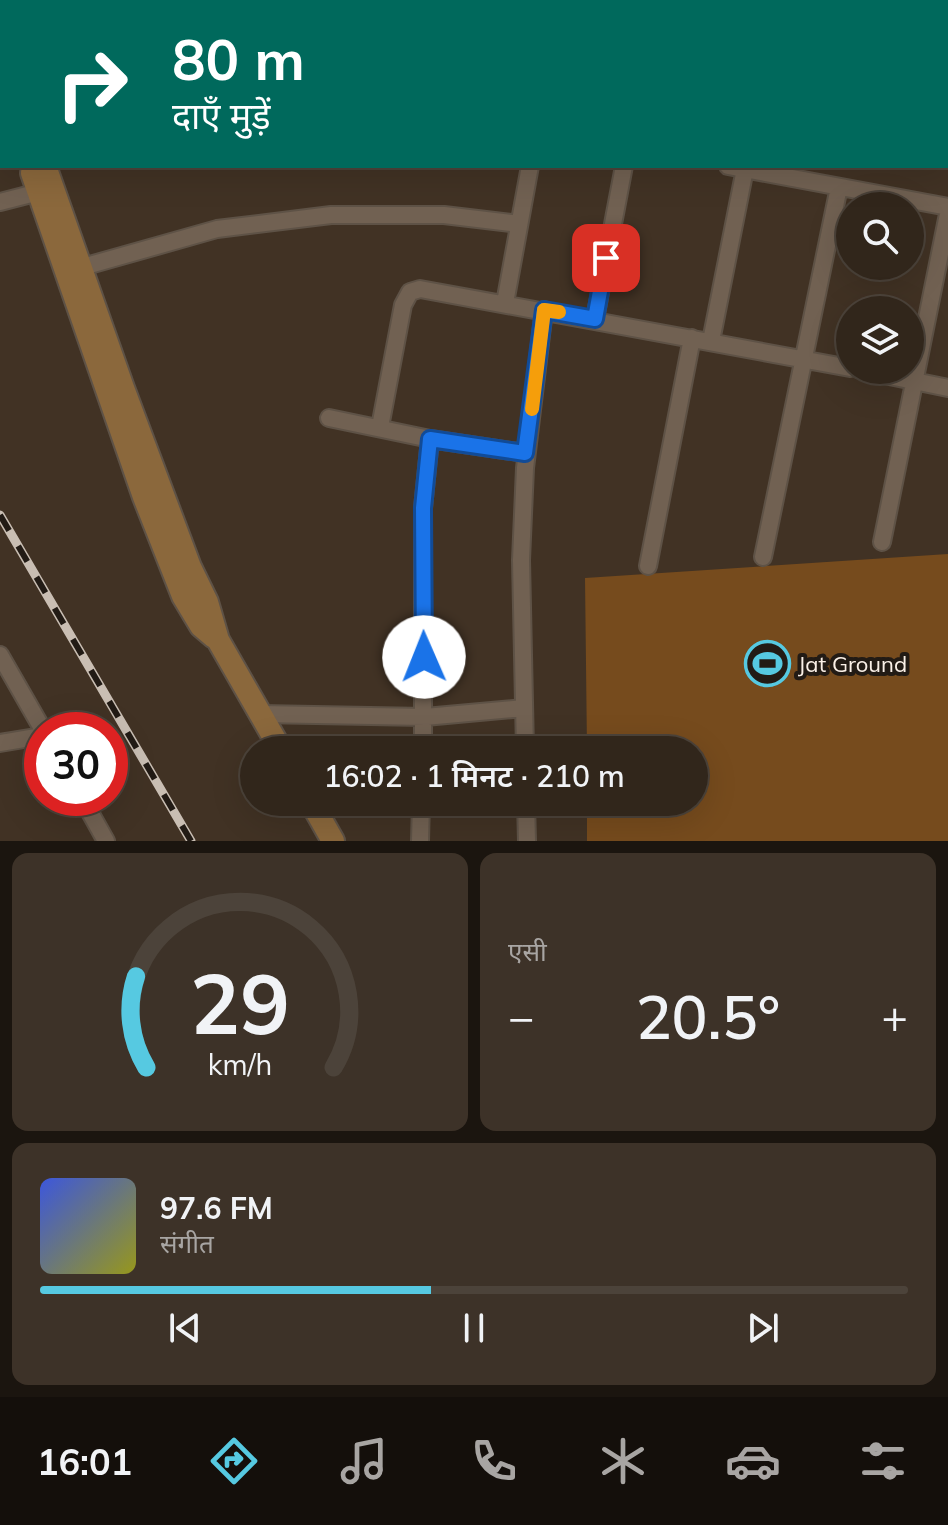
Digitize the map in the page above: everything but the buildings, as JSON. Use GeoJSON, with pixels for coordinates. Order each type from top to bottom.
{"type":"FeatureCollection","features":[{"type":"Feature","properties":{"kind":"main road"},"geometry":{"type":"LineString","coordinates":[[31,168],[74,269]]}},
{"type":"Feature","properties":{"kind":"main road"},"geometry":{"type":"LineString","coordinates":[[46,168],[144,497],[183,596],[201,626],[218,640],[273,736]]}},
{"type":"Feature","properties":{"kind":"main road"},"geometry":{"type":"LineString","coordinates":[[319,816],[333,841]]}},
{"type":"Feature","properties":{"kind":"street"},"geometry":{"type":"LineString","coordinates":[[505,303],[530,168]]}},
{"type":"Feature","properties":{"kind":"street"},"geometry":{"type":"LineString","coordinates":[[595,319],[624,168]]}},
{"type":"Feature","properties":{"kind":"street"},"geometry":{"type":"LineString","coordinates":[[711,341],[736,168],[948,207]]}},
{"type":"Feature","properties":{"kind":"street"},"geometry":{"type":"LineString","coordinates":[[763,557],[839,187]]}},
{"type":"Feature","properties":{"kind":"street"},"geometry":{"type":"LineString","coordinates":[[0,202],[39,192]]}},
{"type":"Feature","properties":{"kind":"street"},"geometry":{"type":"LineString","coordinates":[[924,335],[948,214]]}},
{"type":"Feature","properties":{"kind":"street"},"geometry":{"type":"LineString","coordinates":[[74,269],[217,229],[331,215],[444,215],[519,224]]}},
{"type":"Feature","properties":{"kind":"street"},"geometry":{"type":"LineString","coordinates":[[380,427],[403,305],[410,292],[420,289],[836,365]]}},
{"type":"Feature","properties":{"kind":"street"},"geometry":{"type":"LineString","coordinates":[[525,736],[521,560],[525,453],[544,310]]}},
{"type":"Feature","properties":{"kind":"street"},"geometry":{"type":"LineString","coordinates":[[648,566],[692,338]]}},
{"type":"Feature","properties":{"kind":"street"},"geometry":{"type":"LineString","coordinates":[[924,383],[948,388]]}},
{"type":"Feature","properties":{"kind":"street"},"geometry":{"type":"LineString","coordinates":[[882,542],[914,384]]}},
{"type":"Feature","properties":{"kind":"street"},"geometry":{"type":"LineString","coordinates":[[329,418],[430,439],[525,453]]}},
{"type":"Feature","properties":{"kind":"street"},"geometry":{"type":"LineString","coordinates":[[424,736],[423,508],[430,439]]}},
{"type":"Feature","properties":{"kind":"street"},"geometry":{"type":"LineString","coordinates":[[0,655],[33,712]]}},
{"type":"Feature","properties":{"kind":"street"},"geometry":{"type":"LineString","coordinates":[[260,714],[425,717],[524,708]]}},
{"type":"Feature","properties":{"kind":"street"},"geometry":{"type":"LineString","coordinates":[[0,743],[24,739]]}},
{"type":"Feature","properties":{"kind":"street"},"geometry":{"type":"LineString","coordinates":[[92,816],[106,841]]}},
{"type":"Feature","properties":{"kind":"street"},"geometry":{"type":"LineString","coordinates":[[420,841],[421,816]]}},
{"type":"Feature","properties":{"kind":"street"},"geometry":{"type":"LineString","coordinates":[[526,816],[527,841]]}},
{"type":"Feature","properties":{"kind":"shaded area","name":"Jat Ground"},"geometry":{"type":"Polygon","coordinates":[[[948,554],[948,841],[587,841],[587,816],[708,816],[708,736],[587,736],[585,578],[948,554]]]}},
{"type":"Feature","properties":{"kind":"railway"},"geometry":{"type":"LineString","coordinates":[[0,515],[191,841]]}},
{"type":"Feature","properties":{"kind":"slow traffic"},"geometry":{"type":"LineString","coordinates":[[532,409],[544,310],[559,312]]}},
{"type":"Feature","properties":{"kind":"place","name":"Jat Ground"},"geometry":{"type":"Point","coordinates":[767,664]}},
{"type":"Feature","properties":{"kind":"route"},"geometry":{"type":"LineString","coordinates":[[424,657],[423,508],[430,439],[525,453],[544,310],[595,319],[606,258]]}}]}
